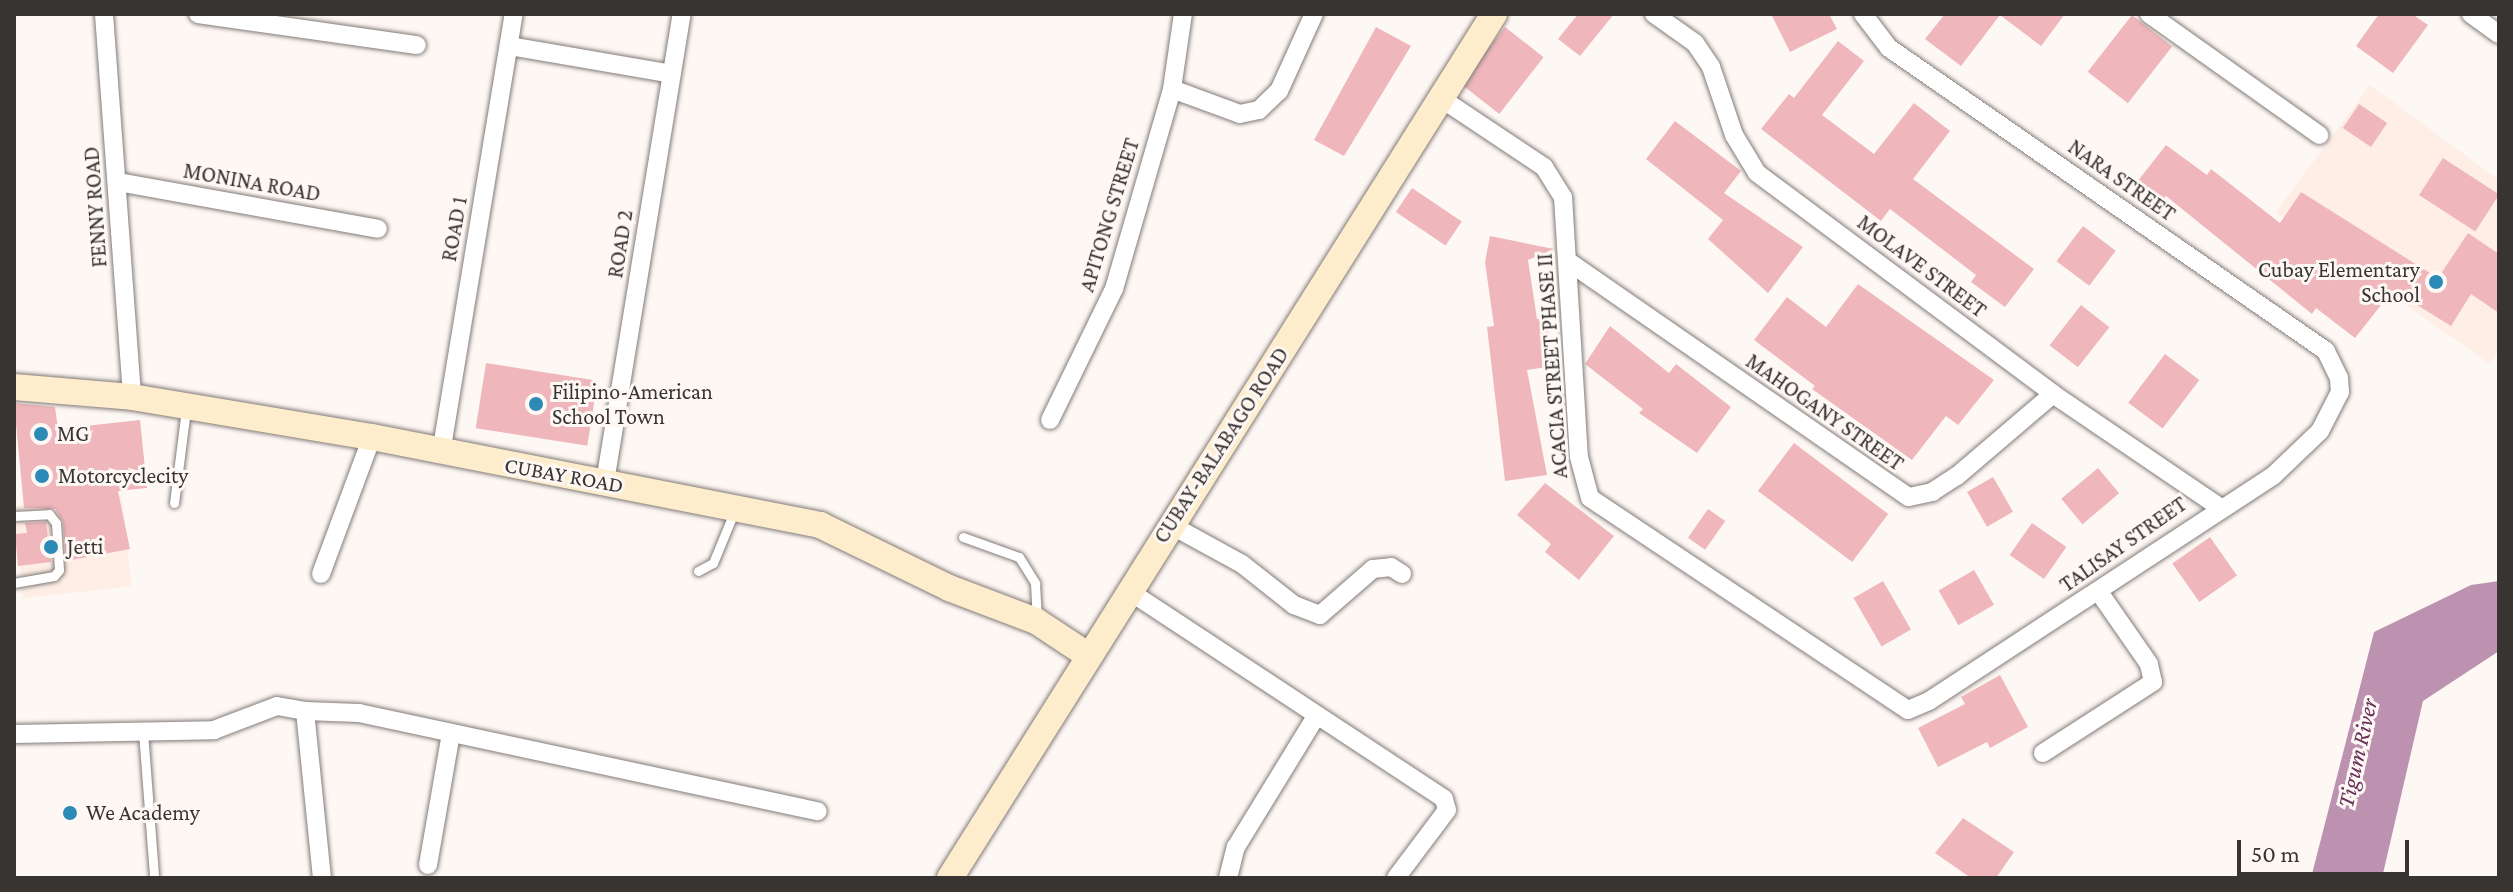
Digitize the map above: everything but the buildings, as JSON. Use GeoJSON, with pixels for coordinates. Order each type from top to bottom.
{"type":"FeatureCollection","features":[{"type":"Feature","properties":{"kind":"street","name":"FENNY ROAD"},"geometry":{"type":"LineString","coordinates":[[104,14],[132,397]]}},
{"type":"Feature","properties":{"kind":"street"},"geometry":{"type":"LineString","coordinates":[[198,14],[417,45]]}},
{"type":"Feature","properties":{"kind":"street","name":"ROAD 1"},"geometry":{"type":"LineString","coordinates":[[441,453],[514,14]]}},
{"type":"Feature","properties":{"kind":"street","name":"ROAD 2"},"geometry":{"type":"LineString","coordinates":[[605,482],[682,14]]}},
{"type":"Feature","properties":{"kind":"street","name":"APITONG STREET"},"geometry":{"type":"LineString","coordinates":[[1050,420],[1114,289],[1172,89],[1183,14]]}},
{"type":"Feature","properties":{"kind":"street"},"geometry":{"type":"LineString","coordinates":[[1172,89],[1240,114],[1259,110],[1279,91],[1314,14]]}},
{"type":"Feature","properties":{"kind":"street","name":"CUBAY-BALABAGO ROAD"},"geometry":{"type":"LineString","coordinates":[[950,878],[1086,654],[1494,14]]}},
{"type":"Feature","properties":{"kind":"street","name":"MOLAVE STREET"},"geometry":{"type":"LineString","coordinates":[[1654,14],[1695,43],[1711,67],[1734,135],[1757,173],[2053,394],[2219,507]]}},
{"type":"Feature","properties":{"kind":"street","name":"NARA STREET"},"geometry":{"type":"LineString","coordinates":[[1863,14],[1889,48],[2326,351],[2335,361],[2340,392]]}},
{"type":"Feature","properties":{"kind":"street"},"geometry":{"type":"LineString","coordinates":[[2149,14],[2319,135]]}},
{"type":"Feature","properties":{"kind":"street"},"geometry":{"type":"LineString","coordinates":[[2471,14],[2499,34]]}},
{"type":"Feature","properties":{"kind":"street"},"geometry":{"type":"LineString","coordinates":[[509,46],[672,74]]}},
{"type":"Feature","properties":{"kind":"street","name":"ACACIA STREET PHASE II"},"geometry":{"type":"LineString","coordinates":[[1442,99],[1555,180],[1563,197],[1579,457],[1590,498],[1908,710]]}},
{"type":"Feature","properties":{"kind":"street","name":"MONINA ROAD"},"geometry":{"type":"LineString","coordinates":[[118,182],[378,229]]}},
{"type":"Feature","properties":{"kind":"street","name":"MAHOGANY STREET"},"geometry":{"type":"LineString","coordinates":[[1569,262],[1909,497],[1932,492],[1957,476],[2053,394]]}},
{"type":"Feature","properties":{"kind":"street","name":"CUBAY ROAD"},"geometry":{"type":"LineString","coordinates":[[14,387],[132,397],[372,437],[441,453],[737,505],[844,534],[949,588],[1036,621],[1086,654]]}},
{"type":"Feature","properties":{"kind":"street","name":"TALISAY STREET"},"geometry":{"type":"LineString","coordinates":[[1908,710],[2099,592],[2298,454],[2320,431],[2340,392]]}},
{"type":"Feature","properties":{"kind":"street"},"geometry":{"type":"LineString","coordinates":[[321,574],[372,437]]}},
{"type":"Feature","properties":{"kind":"street"},"geometry":{"type":"LineString","coordinates":[[1169,524],[1242,564],[1294,605],[1320,615],[1373,569],[1391,567],[1402,574]]}},
{"type":"Feature","properties":{"kind":"street"},"geometry":{"type":"LineString","coordinates":[[1129,591],[1315,718],[1447,803],[1447,810],[1396,878]]}},
{"type":"Feature","properties":{"kind":"street"},"geometry":{"type":"LineString","coordinates":[[2043,753],[2153,682],[2149,664],[2099,592]]}},
{"type":"Feature","properties":{"kind":"street"},"geometry":{"type":"LineString","coordinates":[[14,734],[214,730],[277,706],[305,711],[359,713],[818,811]]}},
{"type":"Feature","properties":{"kind":"street"},"geometry":{"type":"LineString","coordinates":[[305,711],[322,878]]}},
{"type":"Feature","properties":{"kind":"street"},"geometry":{"type":"LineString","coordinates":[[1228,878],[1236,847],[1315,718]]}},
{"type":"Feature","properties":{"kind":"street"},"geometry":{"type":"LineString","coordinates":[[428,865],[451,733]]}},
{"type":"Feature","properties":{"kind":"lane"},"geometry":{"type":"LineString","coordinates":[[174,503],[186,406]]}},
{"type":"Feature","properties":{"kind":"lane"},"geometry":{"type":"LineString","coordinates":[[698,571],[713,563],[737,505]]}},
{"type":"Feature","properties":{"kind":"lane"},"geometry":{"type":"LineString","coordinates":[[14,516],[49,514],[56,523],[59,570],[54,576],[14,583]]}},
{"type":"Feature","properties":{"kind":"lane"},"geometry":{"type":"LineString","coordinates":[[963,537],[1019,557],[1035,583],[1036,621]]}},
{"type":"Feature","properties":{"kind":"lane"},"geometry":{"type":"LineString","coordinates":[[143,732],[154,875]]}},
{"type":"Feature","properties":{"kind":"shaded area","name":"Cubay Elementary School"},"geometry":{"type":"Polygon","coordinates":[[[2370,85],[2499,180],[2499,351],[2490,364],[2275,213],[2370,85]]]}},
{"type":"Feature","properties":{"kind":"shaded area"},"geometry":{"type":"Polygon","coordinates":[[[122,495],[132,586],[23,598],[14,506],[122,495]]]}},
{"type":"Feature","properties":{"kind":"water","name":"Tigum River"},"geometry":{"type":"Polygon","coordinates":[[[2499,581],[2499,651],[2423,701],[2382,878],[2311,878],[2374,632],[2471,585],[2499,581]]]}},
{"type":"Feature","properties":{"kind":"place","name":"Cubay Elementary School"},"geometry":{"type":"Point","coordinates":[2436,282]}},
{"type":"Feature","properties":{"kind":"place","name":"Filipino-American School Town"},"geometry":{"type":"Point","coordinates":[536,404]}},
{"type":"Feature","properties":{"kind":"place","name":"MG"},"geometry":{"type":"Point","coordinates":[41,434]}},
{"type":"Feature","properties":{"kind":"place","name":"Motorcyclecity"},"geometry":{"type":"Point","coordinates":[42,476]}},
{"type":"Feature","properties":{"kind":"place","name":"Jetti"},"geometry":{"type":"Point","coordinates":[51,547]}},
{"type":"Feature","properties":{"kind":"place","name":"We Academy"},"geometry":{"type":"Point","coordinates":[70,813]}}]}
